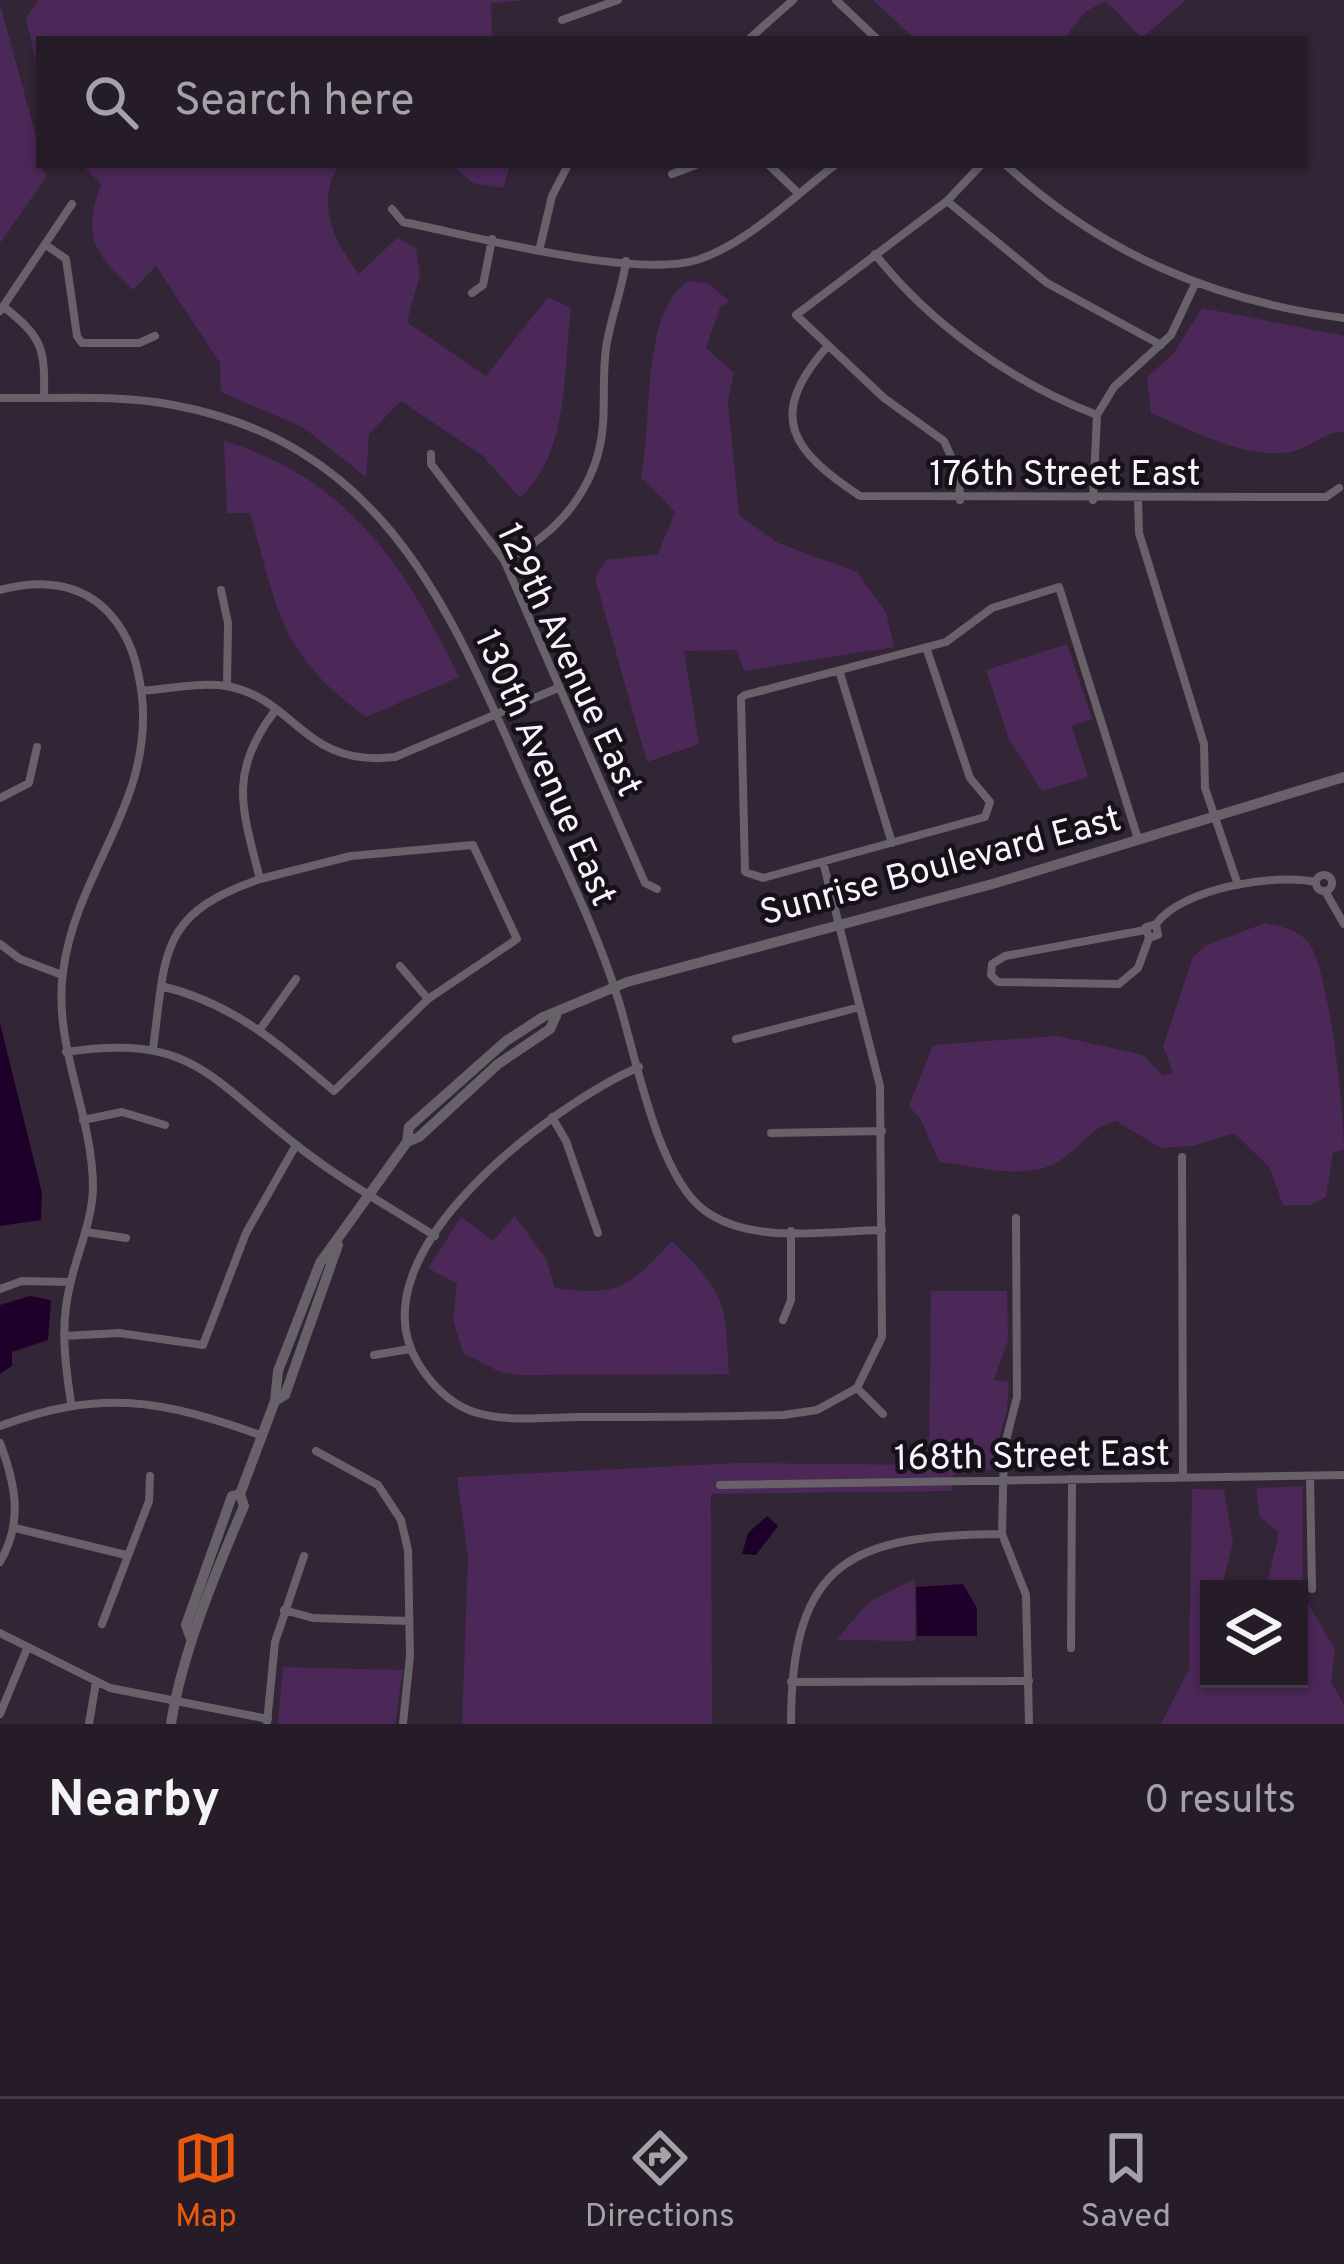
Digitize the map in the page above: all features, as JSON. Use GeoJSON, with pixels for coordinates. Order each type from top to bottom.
{"type":"FeatureCollection","features":[{"type":"Feature","properties":{"kind":"street"},"geometry":{"type":"LineString","coordinates":[[766,35],[794,0]]}},
{"type":"Feature","properties":{"kind":"street"},"geometry":{"type":"LineString","coordinates":[[836,0],[874,36]]}},
{"type":"Feature","properties":{"kind":"street"},"geometry":{"type":"LineString","coordinates":[[562,20],[612,1]]}},
{"type":"Feature","properties":{"kind":"street"},"geometry":{"type":"LineString","coordinates":[[540,248],[552,196],[566,168]]}},
{"type":"Feature","properties":{"kind":"street"},"geometry":{"type":"LineString","coordinates":[[673,174],[688,168]]}},
{"type":"Feature","properties":{"kind":"street"},"geometry":{"type":"LineString","coordinates":[[772,168],[798,193]]}},
{"type":"Feature","properties":{"kind":"street"},"geometry":{"type":"LineString","coordinates":[[392,209],[403,222],[540,248],[626,261],[701,259],[831,168]]}},
{"type":"Feature","properties":{"kind":"street"},"geometry":{"type":"LineString","coordinates":[[960,500],[959,474],[944,441],[826,348],[796,315],[946,201],[978,168]]}},
{"type":"Feature","properties":{"kind":"street"},"geometry":{"type":"LineString","coordinates":[[1010,168],[1105,241],[1196,284],[1264,305],[1344,317]]}},
{"type":"Feature","properties":{"kind":"street"},"geometry":{"type":"LineString","coordinates":[[946,201],[1047,283],[1161,345]]}},
{"type":"Feature","properties":{"kind":"street"},"geometry":{"type":"LineString","coordinates":[[44,398],[45,361],[37,333],[2,309],[73,204]]}},
{"type":"Feature","properties":{"kind":"street"},"geometry":{"type":"LineString","coordinates":[[472,293],[483,285],[492,239]]}},
{"type":"Feature","properties":{"kind":"street"},"geometry":{"type":"LineString","coordinates":[[46,245],[67,260],[77,337],[82,343],[139,343],[155,336]]}},
{"type":"Feature","properties":{"kind":"street"},"geometry":{"type":"LineString","coordinates":[[875,254],[898,284],[962,338],[1069,404],[1096,415]]}},
{"type":"Feature","properties":{"kind":"street"},"geometry":{"type":"LineString","coordinates":[[504,560],[567,515],[594,470],[602,431],[607,340],[626,261]]}},
{"type":"Feature","properties":{"kind":"street"},"geometry":{"type":"LineString","coordinates":[[1093,500],[1096,415],[1114,387],[1161,345],[1182,317],[1196,284]]}},
{"type":"Feature","properties":{"kind":"street","name":"176th Street East"},"geometry":{"type":"LineString","coordinates":[[826,348],[794,392],[794,433],[803,452],[860,496],[960,500],[1326,497],[1339,488]]}},
{"type":"Feature","properties":{"kind":"street","name":"130th Avenue East"},"geometry":{"type":"LineString","coordinates":[[0,398],[151,401],[235,421],[319,464],[402,539],[435,586],[497,715],[614,987],[679,1181],[706,1212],[734,1226],[791,1231]]}},
{"type":"Feature","properties":{"kind":"street","name":"129th Avenue East"},"geometry":{"type":"LineString","coordinates":[[431,454],[431,464],[504,560],[645,883],[657,889]]}},
{"type":"Feature","properties":{"kind":"street"},"geometry":{"type":"LineString","coordinates":[[1138,499],[1139,533],[1204,744],[1205,788],[1238,885]]}},
{"type":"Feature","properties":{"kind":"street"},"geometry":{"type":"LineString","coordinates":[[0,590],[44,583],[94,599],[130,644],[141,692],[144,742],[135,788],[83,895],[62,975],[66,1052],[83,1120],[93,1192],[70,1282],[64,1336],[71,1403]]}},
{"type":"Feature","properties":{"kind":"street"},"geometry":{"type":"LineString","coordinates":[[926,647],[967,771],[990,802],[985,817],[763,878],[750,876],[741,859],[740,702],[745,695],[956,637],[992,608],[1059,587],[1138,841]]}},
{"type":"Feature","properties":{"kind":"street"},"geometry":{"type":"LineString","coordinates":[[221,590],[228,623],[227,686]]}},
{"type":"Feature","properties":{"kind":"street"},"geometry":{"type":"LineString","coordinates":[[839,670],[892,843]]}},
{"type":"Feature","properties":{"kind":"street"},"geometry":{"type":"LineString","coordinates":[[141,692],[227,686],[275,712],[317,744],[366,761],[395,757],[559,688]]}},
{"type":"Feature","properties":{"kind":"street"},"geometry":{"type":"LineString","coordinates":[[260,879],[246,823],[242,770],[248,751],[275,712]]}},
{"type":"Feature","properties":{"kind":"street"},"geometry":{"type":"LineString","coordinates":[[0,798],[29,783],[37,747]]}},
{"type":"Feature","properties":{"kind":"street","name":"Sunrise Boulevard East"},"geometry":{"type":"LineString","coordinates":[[170,1724],[190,1640],[199,1631],[244,1506],[240,1494],[273,1396],[285,1395],[333,1270],[338,1242],[407,1142],[409,1127],[452,1083],[543,1017],[556,1016],[614,987],[1138,841],[1344,777]]}},
{"type":"Feature","properties":{"kind":"street"},"geometry":{"type":"LineString","coordinates":[[153,1049],[161,986],[170,946],[188,916],[220,892],[260,879],[351,856],[473,845],[517,939],[428,999],[334,1091],[261,1028],[227,1008],[161,986]]}},
{"type":"Feature","properties":{"kind":"street"},"geometry":{"type":"LineString","coordinates":[[639,1067],[552,1117],[491,1168],[435,1236],[408,1288],[410,1348],[446,1397],[494,1417],[783,1415],[817,1410],[857,1388],[882,1336],[882,1131],[877,1069],[823,862]]}},
{"type":"Feature","properties":{"kind":"street"},"geometry":{"type":"LineString","coordinates":[[1147,934],[1132,975],[1112,986],[998,982],[991,975],[992,964],[1005,956],[1147,934],[1159,935],[1156,924],[1176,905],[1283,876],[1316,882],[1344,867]]}},
{"type":"Feature","properties":{"kind":"street"},"geometry":{"type":"LineString","coordinates":[[1324,891],[1331,887],[1330,877]]}},
{"type":"Feature","properties":{"kind":"street"},"geometry":{"type":"LineString","coordinates":[[1316,882],[1344,924]]}},
{"type":"Feature","properties":{"kind":"street"},"geometry":{"type":"LineString","coordinates":[[0,944],[20,959],[62,975]]}},
{"type":"Feature","properties":{"kind":"street"},"geometry":{"type":"LineString","coordinates":[[400,966],[428,999]]}},
{"type":"Feature","properties":{"kind":"street"},"geometry":{"type":"LineString","coordinates":[[261,1028],[296,979]]}},
{"type":"Feature","properties":{"kind":"street"},"geometry":{"type":"LineString","coordinates":[[736,1039],[860,1007]]}},
{"type":"Feature","properties":{"kind":"street"},"geometry":{"type":"LineString","coordinates":[[66,1052],[153,1049],[211,1072],[296,1145],[435,1236]]}},
{"type":"Feature","properties":{"kind":"street"},"geometry":{"type":"LineString","coordinates":[[83,1120],[122,1112],[165,1125]]}},
{"type":"Feature","properties":{"kind":"street"},"geometry":{"type":"LineString","coordinates":[[552,1117],[566,1141],[598,1233]]}},
{"type":"Feature","properties":{"kind":"street"},"geometry":{"type":"LineString","coordinates":[[771,1132],[882,1131]]}},
{"type":"Feature","properties":{"kind":"street"},"geometry":{"type":"LineString","coordinates":[[64,1336],[119,1333],[203,1345],[246,1233],[296,1145]]}},
{"type":"Feature","properties":{"kind":"street"},"geometry":{"type":"LineString","coordinates":[[1182,1157],[1183,1478]]}},
{"type":"Feature","properties":{"kind":"street"},"geometry":{"type":"LineString","coordinates":[[1016,1218],[1017,1396],[1001,1481],[1002,1534],[1026,1594],[1029,1724]]}},
{"type":"Feature","properties":{"kind":"street"},"geometry":{"type":"LineString","coordinates":[[783,1319],[790,1300],[791,1231],[882,1230]]}},
{"type":"Feature","properties":{"kind":"street"},"geometry":{"type":"LineString","coordinates":[[86,1232],[126,1238]]}},
{"type":"Feature","properties":{"kind":"street"},"geometry":{"type":"LineString","coordinates":[[0,1289],[22,1281],[70,1282]]}},
{"type":"Feature","properties":{"kind":"street"},"geometry":{"type":"LineString","coordinates":[[374,1355],[410,1348]]}},
{"type":"Feature","properties":{"kind":"street"},"geometry":{"type":"LineString","coordinates":[[857,1388],[883,1414]]}},
{"type":"Feature","properties":{"kind":"street"},"geometry":{"type":"LineString","coordinates":[[0,1426],[71,1403],[153,1403],[263,1436]]}},
{"type":"Feature","properties":{"kind":"street"},"geometry":{"type":"LineString","coordinates":[[0,1443],[15,1494],[15,1528],[0,1562]]}},
{"type":"Feature","properties":{"kind":"street"},"geometry":{"type":"LineString","coordinates":[[316,1451],[362,1473],[398,1510],[408,1550],[403,1724]]}},
{"type":"Feature","properties":{"kind":"street"},"geometry":{"type":"LineString","coordinates":[[1310,1475],[1312,1589]]}},
{"type":"Feature","properties":{"kind":"street","name":"168th Street East"},"geometry":{"type":"LineString","coordinates":[[721,1485],[1344,1475]]}},
{"type":"Feature","properties":{"kind":"street"},"geometry":{"type":"LineString","coordinates":[[102,1624],[148,1501],[150,1476]]}},
{"type":"Feature","properties":{"kind":"street"},"geometry":{"type":"LineString","coordinates":[[1071,1648],[1072,1479]]}},
{"type":"Feature","properties":{"kind":"street"},"geometry":{"type":"LineString","coordinates":[[15,1528],[127,1555]]}},
{"type":"Feature","properties":{"kind":"street"},"geometry":{"type":"LineString","coordinates":[[791,1724],[794,1645],[826,1583],[865,1551],[916,1535],[1002,1534]]}},
{"type":"Feature","properties":{"kind":"street"},"geometry":{"type":"LineString","coordinates":[[0,1633],[26,1651],[96,1682],[267,1722],[274,1642],[304,1556]]}},
{"type":"Feature","properties":{"kind":"street"},"geometry":{"type":"LineString","coordinates":[[284,1610],[313,1618],[409,1621]]}},
{"type":"Feature","properties":{"kind":"street"},"geometry":{"type":"LineString","coordinates":[[0,1714],[26,1651]]}},
{"type":"Feature","properties":{"kind":"street"},"geometry":{"type":"LineString","coordinates":[[791,1682],[1029,1681]]}},
{"type":"Feature","properties":{"kind":"street"},"geometry":{"type":"LineString","coordinates":[[89,1724],[96,1682]]}},
{"type":"Feature","properties":{"kind":"shaded area"},"geometry":{"type":"Polygon","coordinates":[[[38,0],[529,0],[491,3],[492,36],[36,36],[36,63],[26,18],[38,0]]]}},
{"type":"Feature","properties":{"kind":"shaded area"},"geometry":{"type":"Polygon","coordinates":[[[873,0],[1186,0],[1144,36],[1106,1],[1086,11],[1066,36],[912,36],[873,0]]]}},
{"type":"Feature","properties":{"kind":"shaded area"},"geometry":{"type":"Polygon","coordinates":[[[0,4],[36,136],[36,168],[47,176],[0,243],[0,4]]]}},
{"type":"Feature","properties":{"kind":"shaded area"},"geometry":{"type":"Polygon","coordinates":[[[85,168],[338,168],[328,208],[350,262],[359,274],[397,238],[416,248],[420,274],[407,322],[486,376],[548,297],[571,308],[556,434],[536,479],[520,498],[482,455],[401,401],[369,434],[366,477],[304,428],[221,392],[220,363],[156,266],[133,290],[101,254],[92,218],[101,184],[85,168]]]}},
{"type":"Feature","properties":{"kind":"shaded area"},"geometry":{"type":"Polygon","coordinates":[[[456,168],[509,168],[503,188],[473,183],[456,168]]]}},
{"type":"Feature","properties":{"kind":"shaded area"},"geometry":{"type":"Polygon","coordinates":[[[689,281],[707,283],[729,301],[720,308],[706,348],[734,373],[728,401],[739,515],[778,543],[857,572],[886,612],[894,647],[744,671],[737,650],[684,651],[699,744],[647,762],[595,578],[607,560],[658,554],[675,512],[641,477],[655,342],[673,296],[689,281]]]}},
{"type":"Feature","properties":{"kind":"shaded area"},"geometry":{"type":"Polygon","coordinates":[[[1202,308],[1344,336],[1344,432],[1290,452],[1255,452],[1151,413],[1147,377],[1173,354],[1202,308]]]}},
{"type":"Feature","properties":{"kind":"shaded area"},"geometry":{"type":"Polygon","coordinates":[[[224,441],[305,478],[368,531],[417,598],[459,677],[366,717],[315,672],[298,650],[276,604],[250,513],[227,513],[224,441]]]}},
{"type":"Feature","properties":{"kind":"shaded area"},"geometry":{"type":"Polygon","coordinates":[[[1067,644],[1092,719],[1072,726],[1088,777],[1042,791],[1009,739],[986,670],[1067,644]]]}},
{"type":"Feature","properties":{"kind":"shaded area"},"geometry":{"type":"Polygon","coordinates":[[[1265,923],[1288,929],[1308,942],[1329,1008],[1344,1149],[1333,1153],[1326,1197],[1311,1205],[1283,1205],[1270,1168],[1234,1133],[1192,1146],[1161,1148],[1116,1121],[1040,1169],[997,1170],[939,1162],[921,1120],[909,1106],[933,1045],[1057,1036],[1143,1055],[1163,1076],[1173,1073],[1163,1046],[1193,957],[1205,946],[1265,923]]]}},
{"type":"Feature","properties":{"kind":"shaded area"},"geometry":{"type":"Polygon","coordinates":[[[0,1023],[42,1193],[41,1220],[0,1226],[0,1023]]]}},
{"type":"Feature","properties":{"kind":"shaded area"},"geometry":{"type":"Polygon","coordinates":[[[515,1216],[546,1259],[555,1288],[595,1291],[622,1285],[672,1241],[703,1274],[719,1300],[729,1374],[518,1375],[498,1371],[463,1353],[453,1320],[457,1284],[428,1268],[461,1217],[493,1241],[515,1216]]]}},
{"type":"Feature","properties":{"kind":"shaded area"},"geometry":{"type":"Polygon","coordinates":[[[931,1291],[1007,1291],[1008,1340],[994,1380],[1009,1382],[1007,1410],[991,1469],[953,1475],[952,1491],[711,1494],[712,1724],[462,1724],[468,1557],[457,1477],[738,1463],[929,1465],[931,1291]]]}},
{"type":"Feature","properties":{"kind":"shaded area"},"geometry":{"type":"Polygon","coordinates":[[[30,1296],[51,1300],[48,1340],[12,1352],[12,1366],[0,1374],[0,1305],[30,1296]]]}},
{"type":"Feature","properties":{"kind":"shaded area"},"geometry":{"type":"Polygon","coordinates":[[[1303,1486],[1303,1580],[1268,1580],[1279,1532],[1260,1517],[1256,1488],[1303,1486]]]}},
{"type":"Feature","properties":{"kind":"shaded area"},"geometry":{"type":"Polygon","coordinates":[[[1192,1489],[1224,1490],[1233,1542],[1223,1580],[1200,1580],[1200,1688],[1308,1688],[1308,1604],[1335,1650],[1331,1682],[1344,1705],[1344,1724],[1161,1724],[1189,1669],[1192,1489]]]}},
{"type":"Feature","properties":{"kind":"shaded area"},"geometry":{"type":"Polygon","coordinates":[[[767,1516],[778,1526],[756,1555],[742,1554],[748,1533],[767,1516]]]}},
{"type":"Feature","properties":{"kind":"shaded area"},"geometry":{"type":"Polygon","coordinates":[[[915,1579],[915,1641],[836,1640],[869,1602],[915,1579]]]}},
{"type":"Feature","properties":{"kind":"shaded area"},"geometry":{"type":"Polygon","coordinates":[[[963,1584],[977,1608],[977,1636],[917,1636],[916,1587],[963,1584]]]}},
{"type":"Feature","properties":{"kind":"shaded area"},"geometry":{"type":"Polygon","coordinates":[[[283,1667],[403,1670],[395,1724],[278,1724],[283,1667]]]}}]}
